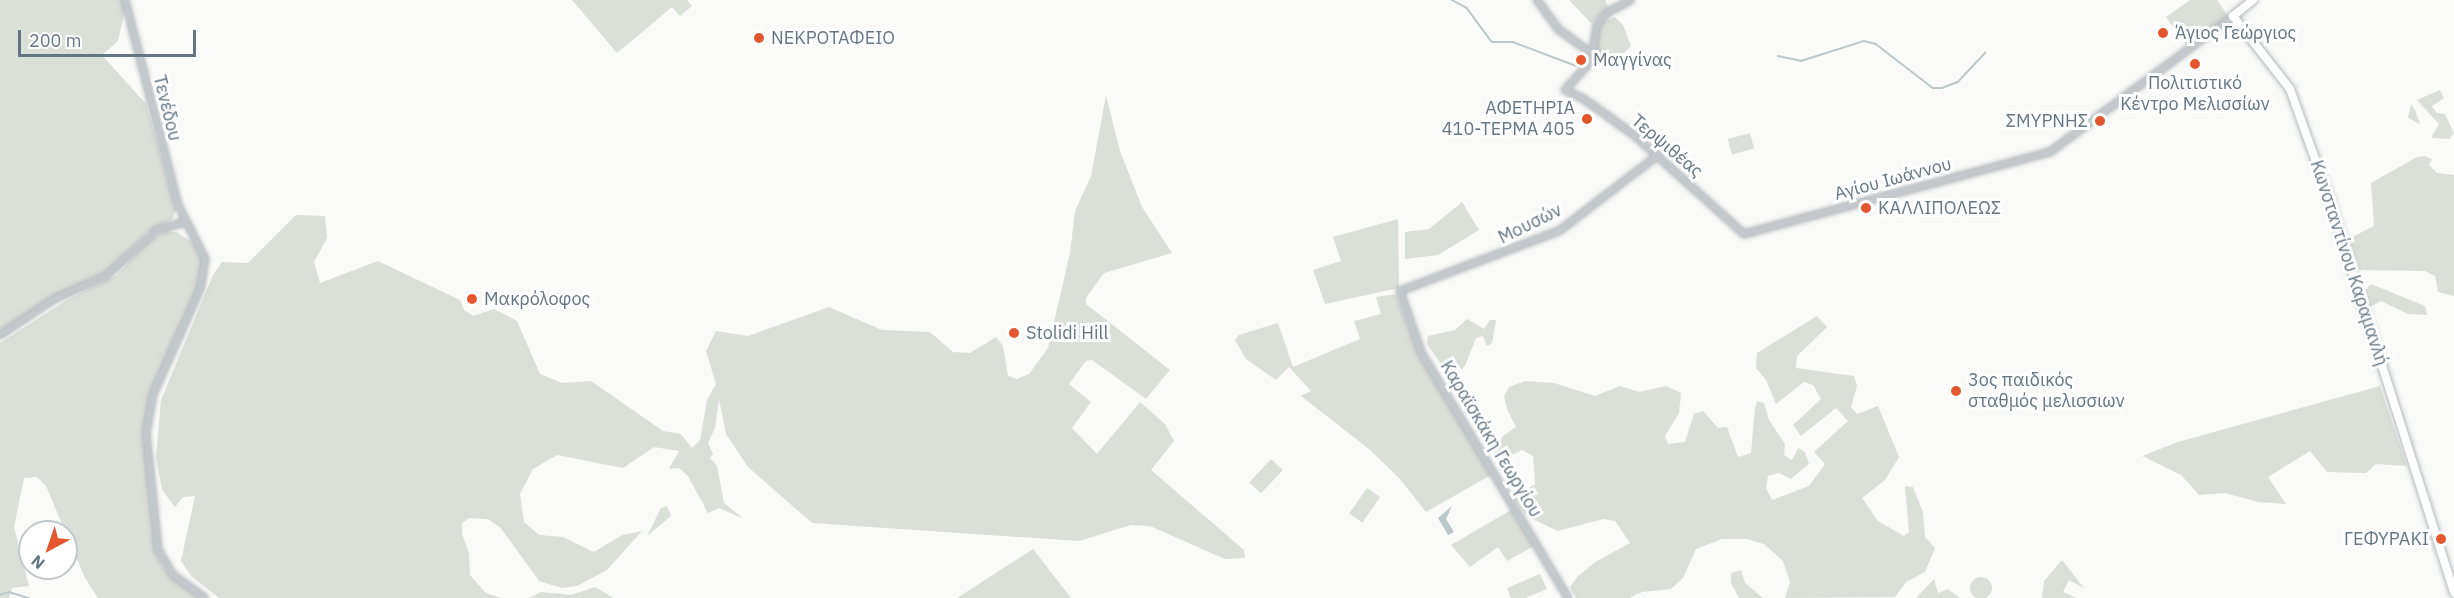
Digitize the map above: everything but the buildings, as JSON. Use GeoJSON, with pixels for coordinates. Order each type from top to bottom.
{"type":"FeatureCollection","features":[{"type":"Feature","properties":{"kind":"main road"},"geometry":{"type":"LineString","coordinates":[[2233,16],[2253,0]]}},
{"type":"Feature","properties":{"kind":"main road","name":"Κωνσταντίνου Καραμανλή"},"geometry":{"type":"LineString","coordinates":[[2233,16],[2290,89],[2375,339],[2427,514],[2454,592]]}},
{"type":"Feature","properties":{"kind":"street","name":"Τενέδου"},"geometry":{"type":"LineString","coordinates":[[125,0],[153,118],[185,222],[203,252],[204,277],[153,394],[146,433],[158,550],[173,575],[204,598]]}},
{"type":"Feature","properties":{"kind":"street"},"geometry":{"type":"LineString","coordinates":[[1537,0],[1558,29],[1592,55],[1597,25],[1608,12],[1631,0]]}},
{"type":"Feature","properties":{"kind":"street","name":"Αγίου Ιωάννου"},"geometry":{"type":"LineString","coordinates":[[1744,234],[2050,153],[2233,16]]}},
{"type":"Feature","properties":{"kind":"street","name":"Τερψιθέας"},"geometry":{"type":"LineString","coordinates":[[1592,55],[1565,90],[1584,99],[1658,155],[1744,234]]}},
{"type":"Feature","properties":{"kind":"street","name":"Μουσών"},"geometry":{"type":"LineString","coordinates":[[1400,291],[1559,231],[1658,155]]}},
{"type":"Feature","properties":{"kind":"street"},"geometry":{"type":"LineString","coordinates":[[0,334],[54,299],[106,276],[157,230],[185,222]]}},
{"type":"Feature","properties":{"kind":"street","name":"Καραϊσκάκη Γεωργίου"},"geometry":{"type":"LineString","coordinates":[[1400,291],[1421,352],[1568,598]]}},
{"type":"Feature","properties":{"kind":"shaded area"},"geometry":{"type":"Polygon","coordinates":[[[0,0],[123,0],[125,10],[118,41],[102,55],[146,104],[176,210],[172,220],[148,232],[103,275],[45,302],[0,331],[0,0]]]}},
{"type":"Feature","properties":{"kind":"shaded area"},"geometry":{"type":"Polygon","coordinates":[[[572,0],[687,0],[692,6],[680,16],[672,7],[617,53],[572,0]]]}},
{"type":"Feature","properties":{"kind":"shaded area"},"geometry":{"type":"Polygon","coordinates":[[[1569,0],[1605,0],[1609,9],[1591,23],[1569,0]]]}},
{"type":"Feature","properties":{"kind":"shaded area"},"geometry":{"type":"Polygon","coordinates":[[[2190,0],[2217,0],[2228,16],[2187,46],[2166,17],[2190,0]]]}},
{"type":"Feature","properties":{"kind":"shaded area"},"geometry":{"type":"Polygon","coordinates":[[[1615,17],[1623,25],[1631,46],[1615,62],[1601,56],[1595,45],[1600,24],[1615,17]]]}},
{"type":"Feature","properties":{"kind":"shaded area"},"geometry":{"type":"Polygon","coordinates":[[[2440,90],[2444,98],[2432,106],[2437,113],[2445,114],[2454,133],[2449,139],[2431,138],[2439,124],[2417,100],[2440,90]]]}},
{"type":"Feature","properties":{"kind":"shaded area"},"geometry":{"type":"Polygon","coordinates":[[[1106,95],[1120,151],[1142,207],[1172,253],[1104,273],[1086,298],[1086,304],[1170,370],[1146,399],[1092,360],[1086,361],[1069,384],[1091,402],[1072,428],[1097,454],[1140,402],[1165,424],[1174,441],[1151,470],[1244,550],[1245,558],[1225,559],[1150,526],[1131,525],[1079,541],[812,523],[748,467],[726,434],[719,399],[715,428],[708,443],[713,454],[710,458],[717,466],[724,503],[744,519],[719,508],[708,513],[688,476],[679,468],[669,469],[679,451],[654,447],[623,468],[557,455],[533,469],[520,494],[524,522],[539,535],[563,537],[594,552],[622,535],[642,531],[607,570],[577,586],[562,588],[539,581],[500,527],[487,519],[469,518],[462,523],[462,534],[469,553],[470,575],[486,593],[501,598],[219,598],[191,576],[181,561],[195,496],[183,497],[175,507],[162,490],[156,457],[161,400],[213,275],[222,262],[248,263],[296,215],[325,216],[327,238],[314,262],[320,283],[378,261],[460,300],[464,310],[473,316],[494,309],[517,321],[540,374],[562,383],[591,381],[663,431],[681,434],[692,448],[700,440],[707,400],[716,384],[706,351],[716,331],[748,336],[829,307],[882,330],[930,332],[953,352],[970,353],[996,337],[1003,346],[1008,376],[1017,379],[1029,374],[1048,348],[1070,253],[1075,211],[1091,176],[1106,95]]]}},
{"type":"Feature","properties":{"kind":"shaded area"},"geometry":{"type":"Polygon","coordinates":[[[2411,104],[2415,110],[2420,124],[2408,118],[2411,104]]]}},
{"type":"Feature","properties":{"kind":"shaded area"},"geometry":{"type":"Polygon","coordinates":[[[1750,133],[1754,148],[1732,154],[1728,139],[1750,133]]]}},
{"type":"Feature","properties":{"kind":"shaded area"},"geometry":{"type":"Polygon","coordinates":[[[2425,156],[2432,159],[2429,165],[2437,173],[2454,175],[2454,296],[2438,292],[2435,276],[2425,271],[2360,270],[2353,264],[2346,240],[2374,226],[2371,183],[2417,157],[2425,156]]]}},
{"type":"Feature","properties":{"kind":"shaded area"},"geometry":{"type":"Polygon","coordinates":[[[1462,202],[1479,230],[1438,255],[1405,259],[1405,232],[1429,229],[1462,202]]]}},
{"type":"Feature","properties":{"kind":"shaded area"},"geometry":{"type":"Polygon","coordinates":[[[1398,219],[1399,288],[1325,304],[1313,270],[1341,261],[1333,237],[1398,219]]]}},
{"type":"Feature","properties":{"kind":"shaded area"},"geometry":{"type":"Polygon","coordinates":[[[165,231],[176,232],[195,244],[204,264],[202,278],[150,398],[144,429],[156,552],[163,568],[198,598],[98,598],[78,561],[78,520],[60,520],[46,486],[37,477],[24,478],[14,527],[18,543],[18,580],[27,580],[29,586],[12,588],[9,598],[0,598],[0,343],[67,300],[117,275],[147,243],[165,231]]]}},
{"type":"Feature","properties":{"kind":"shaded area"},"geometry":{"type":"Polygon","coordinates":[[[2371,284],[2425,306],[2427,315],[2408,314],[2381,301],[2370,307],[2364,292],[2371,284]]]}},
{"type":"Feature","properties":{"kind":"shaded area"},"geometry":{"type":"Polygon","coordinates":[[[1396,294],[1418,353],[1491,475],[1426,512],[1399,478],[1369,449],[1301,396],[1311,391],[1289,367],[1276,380],[1246,359],[1235,340],[1239,335],[1278,323],[1293,367],[1360,339],[1354,321],[1381,314],[1376,297],[1396,294]]]}},
{"type":"Feature","properties":{"kind":"shaded area"},"geometry":{"type":"Polygon","coordinates":[[[1817,316],[1827,327],[1797,356],[1796,368],[1854,376],[1857,386],[1851,407],[1857,414],[1878,406],[1899,457],[1885,480],[1862,498],[1878,521],[1904,536],[1909,532],[1905,486],[1913,487],[1923,512],[1925,537],[1935,548],[1925,572],[1906,582],[1895,597],[1785,598],[1790,582],[1783,561],[1764,544],[1747,539],[1722,539],[1696,549],[1683,578],[1671,589],[1642,592],[1629,598],[1576,598],[1570,587],[1578,576],[1597,561],[1630,543],[1615,521],[1603,519],[1558,531],[1526,516],[1513,498],[1535,484],[1533,456],[1522,450],[1499,461],[1494,454],[1503,436],[1516,427],[1507,409],[1504,396],[1509,387],[1525,381],[1554,383],[1595,396],[1620,386],[1639,392],[1666,386],[1681,393],[1679,413],[1665,436],[1668,444],[1685,442],[1694,414],[1703,411],[1718,428],[1727,427],[1738,457],[1751,453],[1757,401],[1764,403],[1769,420],[1785,444],[1784,455],[1792,460],[1798,448],[1805,452],[1809,464],[1791,479],[1779,473],[1768,476],[1766,488],[1772,500],[1809,486],[1825,464],[1814,452],[1848,421],[1836,408],[1801,436],[1793,425],[1821,399],[1813,385],[1804,382],[1776,404],[1766,380],[1756,368],[1757,353],[1817,316]]]}},
{"type":"Feature","properties":{"kind":"shaded area"},"geometry":{"type":"Polygon","coordinates":[[[1467,319],[1484,329],[1490,320],[1496,320],[1492,343],[1487,346],[1483,336],[1476,338],[1465,366],[1451,379],[1427,344],[1428,336],[1455,330],[1467,319]]]}},
{"type":"Feature","properties":{"kind":"shaded area"},"geometry":{"type":"Polygon","coordinates":[[[2380,386],[2407,466],[2376,464],[2366,473],[2327,472],[2310,451],[2268,477],[2286,504],[2258,502],[2225,493],[2199,495],[2181,475],[2142,456],[2178,442],[2380,386]]]}},
{"type":"Feature","properties":{"kind":"shaded area"},"geometry":{"type":"Polygon","coordinates":[[[1271,459],[1283,470],[1261,493],[1249,482],[1271,459]]]}},
{"type":"Feature","properties":{"kind":"shaded area"},"geometry":{"type":"Polygon","coordinates":[[[1367,488],[1380,497],[1362,523],[1349,513],[1367,488]]]}},
{"type":"Feature","properties":{"kind":"shaded area"},"geometry":{"type":"Polygon","coordinates":[[[667,506],[671,516],[647,536],[661,508],[667,506]]]}},
{"type":"Feature","properties":{"kind":"shaded area"},"geometry":{"type":"Polygon","coordinates":[[[1452,506],[1446,519],[1454,532],[1448,535],[1438,518],[1452,506]]]}},
{"type":"Feature","properties":{"kind":"shaded area"},"geometry":{"type":"Polygon","coordinates":[[[1511,510],[1534,546],[1507,561],[1498,547],[1470,567],[1451,545],[1511,510]]]}},
{"type":"Feature","properties":{"kind":"shaded area"},"geometry":{"type":"Polygon","coordinates":[[[1033,549],[1071,598],[957,598],[1033,549]]]}},
{"type":"Feature","properties":{"kind":"shaded area"},"geometry":{"type":"Polygon","coordinates":[[[2062,560],[2084,588],[2069,580],[2063,592],[2077,598],[2042,598],[2044,581],[2062,560]]]}},
{"type":"Feature","properties":{"kind":"shaded area"},"geometry":{"type":"Polygon","coordinates":[[[1741,570],[1745,583],[1763,598],[1739,598],[1731,583],[1731,573],[1741,570]]]}},
{"type":"Feature","properties":{"kind":"shaded area"},"geometry":{"type":"Polygon","coordinates":[[[1540,574],[1547,589],[1525,598],[1511,598],[1507,588],[1540,574]]]}},
{"type":"Feature","properties":{"kind":"shaded area"},"geometry":{"type":"Polygon","coordinates":[[[1981,577],[1989,580],[1992,588],[1989,596],[1981,599],[1973,596],[1970,588],[1973,580],[1981,577]]]}},
{"type":"Feature","properties":{"kind":"shaded area"},"geometry":{"type":"Polygon","coordinates":[[[1934,579],[1938,593],[1948,589],[1960,598],[1916,598],[1934,579]]]}},
{"type":"Feature","properties":{"kind":"shaded area"},"geometry":{"type":"Polygon","coordinates":[[[595,587],[614,598],[529,598],[541,592],[571,595],[595,587]]]}},
{"type":"Feature","properties":{"kind":"waterway"},"geometry":{"type":"LineString","coordinates":[[1452,0],[1467,8],[1492,42],[1513,42],[1579,67]]}},
{"type":"Feature","properties":{"kind":"waterway"},"geometry":{"type":"LineString","coordinates":[[1778,56],[1801,61],[1864,41],[1876,44],[1933,88],[1942,88],[1958,82],[1985,53]]}},
{"type":"Feature","properties":{"kind":"waterway"},"geometry":{"type":"LineString","coordinates":[[0,595],[9,592],[29,598]]}},
{"type":"Feature","properties":{"kind":"place","name":"Άγιος Γεώργιος"},"geometry":{"type":"Point","coordinates":[2163,33]}},
{"type":"Feature","properties":{"kind":"place","name":"ΝΕΚΡΟΤΑΦΕΙΟ"},"geometry":{"type":"Point","coordinates":[759,38]}},
{"type":"Feature","properties":{"kind":"place","name":"Μαγγίνας"},"geometry":{"type":"Point","coordinates":[1581,60]}},
{"type":"Feature","properties":{"kind":"place","name":"Πολιτιστικό Κέντρο Μελισσίων"},"geometry":{"type":"Point","coordinates":[2195,64]}},
{"type":"Feature","properties":{"kind":"place","name":"ΑΦΕΤΗΡΙΑ 410-ΤΕΡΜΑ 405"},"geometry":{"type":"Point","coordinates":[1587,119]}},
{"type":"Feature","properties":{"kind":"place","name":"ΣΜΥΡΝΗΣ"},"geometry":{"type":"Point","coordinates":[2100,121]}},
{"type":"Feature","properties":{"kind":"place","name":"ΚΑΛΛΙΠΟΛΕΩΣ"},"geometry":{"type":"Point","coordinates":[1866,208]}},
{"type":"Feature","properties":{"kind":"place","name":"Μακρόλοφος"},"geometry":{"type":"Point","coordinates":[472,299]}},
{"type":"Feature","properties":{"kind":"place","name":"Stolidi Hill"},"geometry":{"type":"Point","coordinates":[1014,333]}},
{"type":"Feature","properties":{"kind":"place","name":"3ος παιδικός σταθμός μελισσιων"},"geometry":{"type":"Point","coordinates":[1956,391]}},
{"type":"Feature","properties":{"kind":"place","name":"ΓΕΦΥΡΑΚΙ"},"geometry":{"type":"Point","coordinates":[2441,539]}}]}
